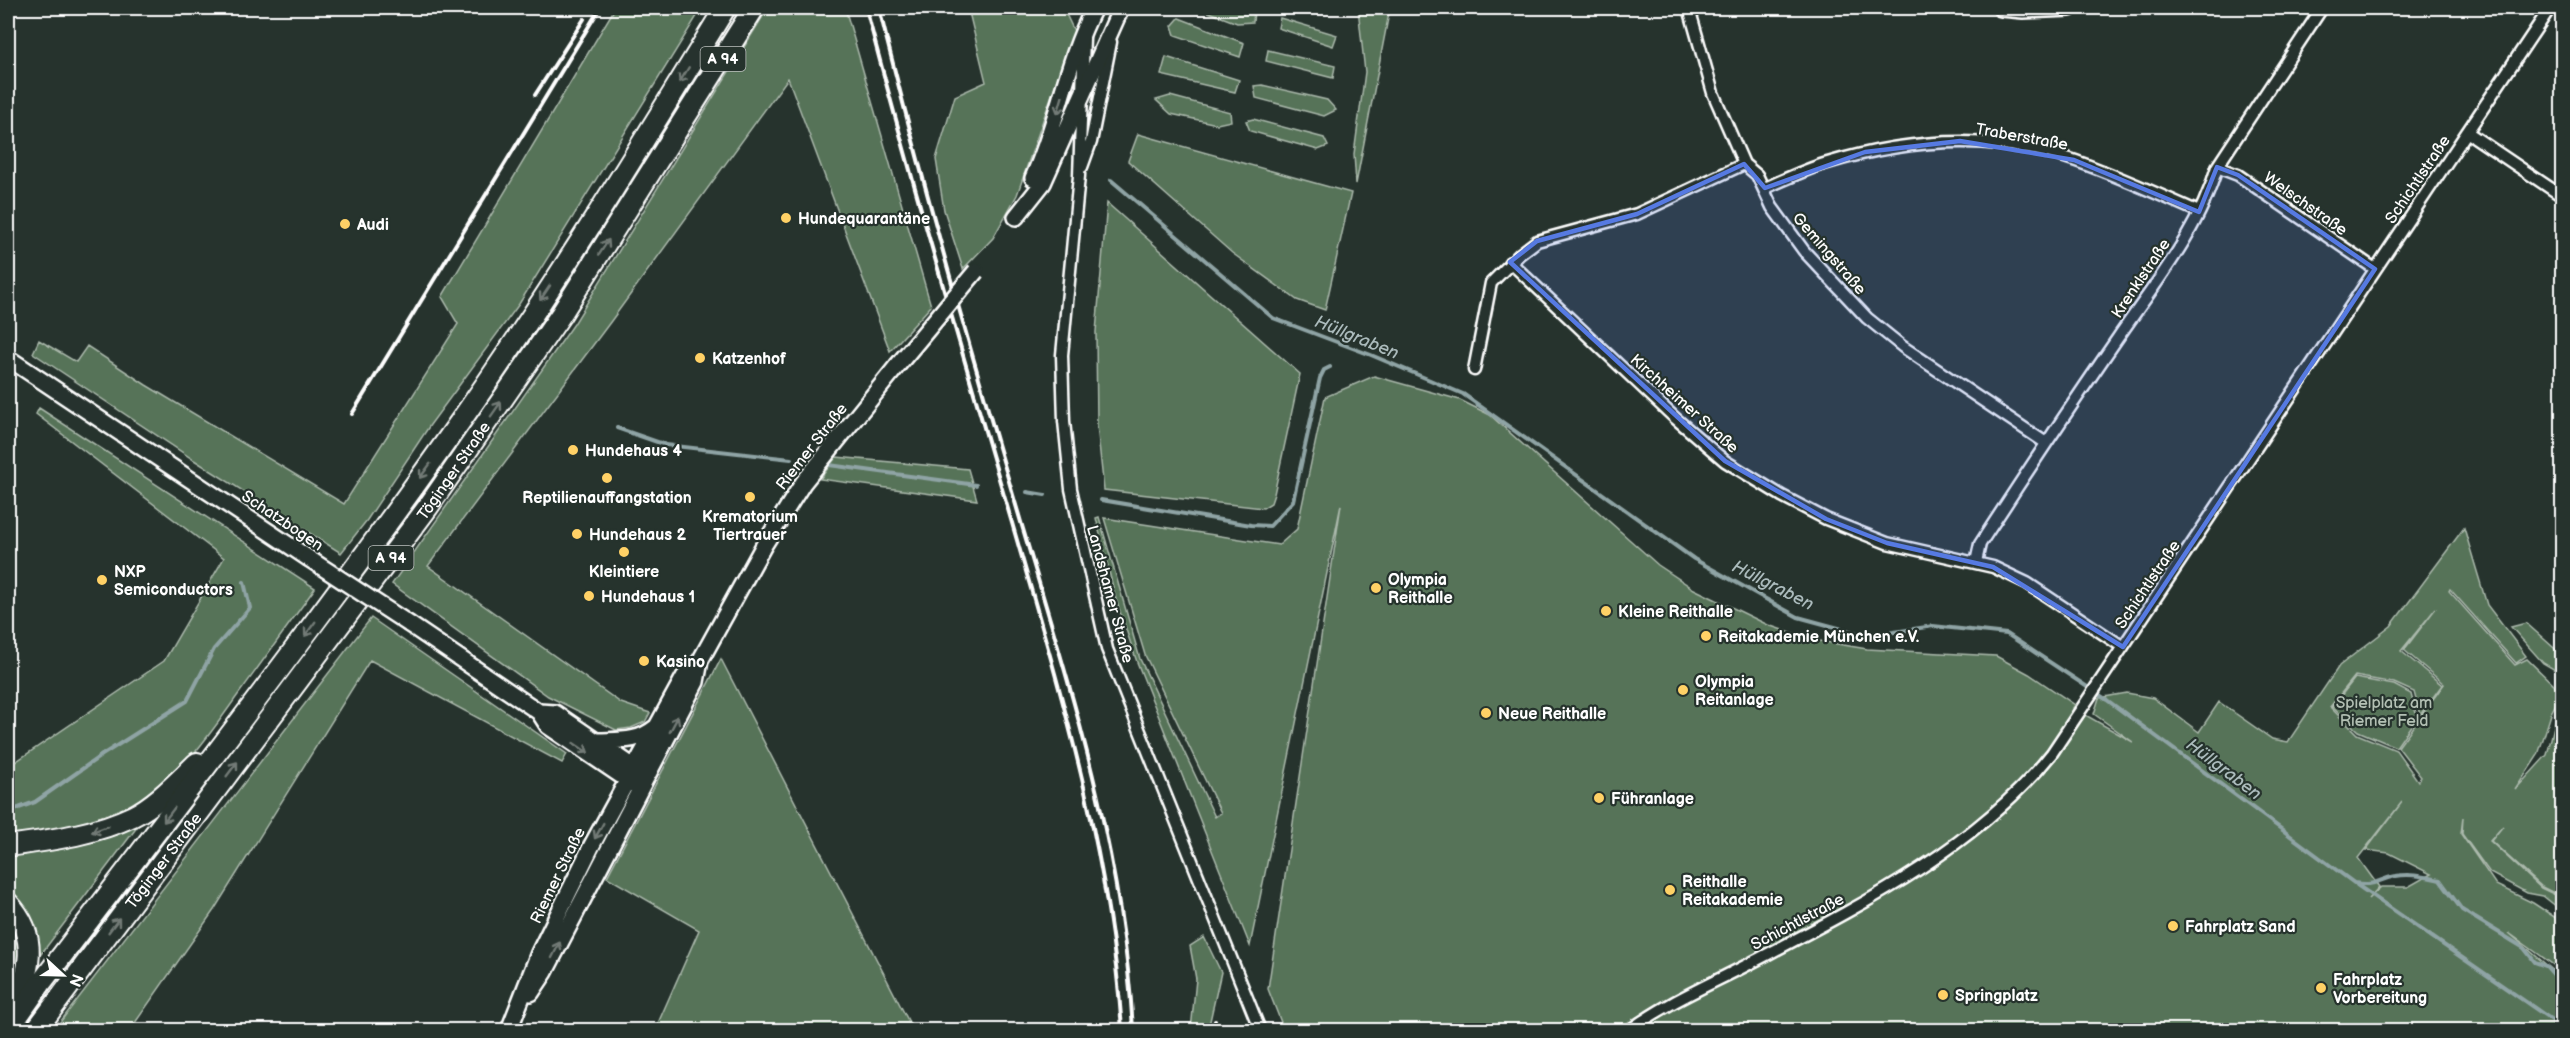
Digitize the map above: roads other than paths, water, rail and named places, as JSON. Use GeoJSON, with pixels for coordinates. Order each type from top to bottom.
{"type":"FeatureCollection","features":[{"type":"Feature","properties":{"kind":"highway","name":"Töginger Straße"},"geometry":{"type":"LineString","coordinates":[[8,1030],[299,645],[459,423],[629,165],[725,8]]}},
{"type":"Feature","properties":{"kind":"highway","name":"Töginger Straße"},"geometry":{"type":"LineString","coordinates":[[36,1030],[428,507],[560,316],[754,8]]}},
{"type":"Feature","properties":{"kind":"highway"},"geometry":{"type":"LineString","coordinates":[[8,846],[95,832],[135,815],[171,788],[199,760],[236,710],[255,701]]}},
{"type":"Feature","properties":{"kind":"highway"},"geometry":{"type":"LineString","coordinates":[[8,903],[21,921],[30,949],[27,976],[8,1011]]}},
{"type":"Feature","properties":{"kind":"highway"},"geometry":{"type":"LineString","coordinates":[[50,1030],[59,1017],[66,988]]}},
{"type":"Feature","properties":{"kind":"street"},"geometry":{"type":"LineString","coordinates":[[1094,8],[1084,26],[1055,122],[1039,165],[1016,217],[1042,183],[1121,8]]}},
{"type":"Feature","properties":{"kind":"street","name":"Gemingstraße"},"geometry":{"type":"LineString","coordinates":[[1689,8],[1713,93],[1744,165],[1757,175],[1772,207],[1804,251],[1867,318],[1903,347],[2046,442]]}},
{"type":"Feature","properties":{"kind":"street"},"geometry":{"type":"LineString","coordinates":[[2001,8],[2023,10],[2070,8]]}},
{"type":"Feature","properties":{"kind":"street","name":"Krenklstraße"},"geometry":{"type":"LineString","coordinates":[[1976,562],[1980,544],[2046,442],[2188,235],[2217,167],[2322,8]]}},
{"type":"Feature","properties":{"kind":"street","name":"Schichtlstraße"},"geometry":{"type":"LineString","coordinates":[[1630,1030],[1658,1011],[1871,899],[1984,824],[2032,779],[2097,686],[2550,8]]}},
{"type":"Feature","properties":{"kind":"street","name":"Landshamer Straße"},"geometry":{"type":"LineString","coordinates":[[1079,176],[1091,142],[1113,25]]}},
{"type":"Feature","properties":{"kind":"street","name":"Landshamer Straße"},"geometry":{"type":"LineString","coordinates":[[1084,26],[1079,176],[1062,355],[1065,433],[1071,489],[1079,533],[1107,649],[1260,1030]]}},
{"type":"Feature","properties":{"kind":"street"},"geometry":{"type":"LineString","coordinates":[[2467,132],[2562,196]]}},
{"type":"Feature","properties":{"kind":"street","name":"Traberstraße"},"geometry":{"type":"LineString","coordinates":[[1765,188],[1821,164],[1865,153],[1901,145],[1960,141],[2000,144],[2074,160],[2199,212]]}},
{"type":"Feature","properties":{"kind":"street"},"geometry":{"type":"LineString","coordinates":[[1474,370],[1491,283],[1510,262],[1537,241],[1637,214],[1744,165]]}},
{"type":"Feature","properties":{"kind":"street","name":"Welschstraße"},"geometry":{"type":"LineString","coordinates":[[2217,167],[2238,175],[2375,269]]}},
{"type":"Feature","properties":{"kind":"street","name":"Kirchheimer Straße"},"geometry":{"type":"LineString","coordinates":[[1510,262],[1674,418],[1725,461],[1782,496],[1887,543],[1993,567],[2027,583],[2123,647]]}},
{"type":"Feature","properties":{"kind":"street","name":"Riemer Straße"},"geometry":{"type":"LineString","coordinates":[[637,778],[657,726],[684,677],[700,661],[782,514],[830,448],[976,271]]}},
{"type":"Feature","properties":{"kind":"street","name":"Schatzbogen"},"geometry":{"type":"LineString","coordinates":[[8,358],[539,712],[548,726],[637,778]]}},
{"type":"Feature","properties":{"kind":"street","name":"Riemer Straße"},"geometry":{"type":"LineString","coordinates":[[512,1025],[539,953],[592,845],[637,778],[696,682],[700,661]]}},
{"type":"Feature","properties":{"kind":"street","name":"Schatzbogen"},"geometry":{"type":"LineString","coordinates":[[539,712],[555,713],[599,741],[637,778]]}},
{"type":"Feature","properties":{"kind":"street"},"geometry":{"type":"LineString","coordinates":[[599,741],[632,740],[646,735],[657,726]]}},
{"type":"Feature","properties":{"kind":"waterway","name":"Hüllgraben"},"geometry":{"type":"LineString","coordinates":[[1111,180],[1273,318],[1371,355],[1463,394],[1694,559],[1798,617],[1868,636],[1933,626],[2007,634],[2107,700],[2354,883],[2372,883],[2402,875],[2440,880],[2462,910],[2524,948],[2535,962],[2546,966],[2562,984]]}},
{"type":"Feature","properties":{"kind":"waterway"},"geometry":{"type":"LineString","coordinates":[[1101,500],[1251,525],[1270,526],[1293,501],[1320,378],[1324,370],[1330,367]]}},
{"type":"Feature","properties":{"kind":"waterway"},"geometry":{"type":"LineString","coordinates":[[617,428],[666,445],[791,459]]}},
{"type":"Feature","properties":{"kind":"waterway"},"geometry":{"type":"LineString","coordinates":[[829,465],[976,485]]}},
{"type":"Feature","properties":{"kind":"waterway"},"geometry":{"type":"LineString","coordinates":[[1027,492],[1045,495]]}},
{"type":"Feature","properties":{"kind":"waterway"},"geometry":{"type":"LineString","coordinates":[[8,812],[35,802],[102,755],[187,701],[214,649],[250,608],[244,582]]}},
{"type":"Feature","properties":{"kind":"waterway"},"geometry":{"type":"LineString","coordinates":[[2357,885],[2562,1027]]}},
{"type":"Feature","properties":{"kind":"railway"},"geometry":{"type":"LineString","coordinates":[[352,414],[600,8]]}},
{"type":"Feature","properties":{"kind":"railway"},"geometry":{"type":"LineString","coordinates":[[866,8],[1048,649],[1081,774],[1107,900],[1122,1030]]}},
{"type":"Feature","properties":{"kind":"railway"},"geometry":{"type":"LineString","coordinates":[[879,8],[948,269],[1060,653],[1093,777],[1119,901],[1133,1030]]}},
{"type":"Feature","properties":{"kind":"railway"},"geometry":{"type":"LineString","coordinates":[[535,95],[584,19]]}},
{"type":"Feature","properties":{"kind":"railway"},"geometry":{"type":"LineString","coordinates":[[1213,1030],[1215,1021]]}},
{"type":"Feature","properties":{"kind":"place","name":"Hundequarantäne"},"geometry":{"type":"Point","coordinates":[786,218]}},
{"type":"Feature","properties":{"kind":"place","name":"Audi"},"geometry":{"type":"Point","coordinates":[345,224]}},
{"type":"Feature","properties":{"kind":"place","name":"Katzenhof"},"geometry":{"type":"Point","coordinates":[700,358]}},
{"type":"Feature","properties":{"kind":"place","name":"Hundehaus 4"},"geometry":{"type":"Point","coordinates":[573,450]}},
{"type":"Feature","properties":{"kind":"place","name":"Reptilienauffangstation"},"geometry":{"type":"Point","coordinates":[607,478]}},
{"type":"Feature","properties":{"kind":"place","name":"Krematorium Tiertrauer"},"geometry":{"type":"Point","coordinates":[750,497]}},
{"type":"Feature","properties":{"kind":"place","name":"Hundehaus 2"},"geometry":{"type":"Point","coordinates":[577,534]}},
{"type":"Feature","properties":{"kind":"place","name":"Kleintiere"},"geometry":{"type":"Point","coordinates":[624,552]}},
{"type":"Feature","properties":{"kind":"place","name":"NXP Semiconductors"},"geometry":{"type":"Point","coordinates":[102,580]}},
{"type":"Feature","properties":{"kind":"place","name":"Olympia Reithalle"},"geometry":{"type":"Point","coordinates":[1376,588]}},
{"type":"Feature","properties":{"kind":"place","name":"Hundehaus 1"},"geometry":{"type":"Point","coordinates":[589,596]}},
{"type":"Feature","properties":{"kind":"place","name":"Kleine Reithalle"},"geometry":{"type":"Point","coordinates":[1606,611]}},
{"type":"Feature","properties":{"kind":"place","name":"Reitakademie München e.V."},"geometry":{"type":"Point","coordinates":[1706,636]}},
{"type":"Feature","properties":{"kind":"place","name":"Kasino"},"geometry":{"type":"Point","coordinates":[644,661]}},
{"type":"Feature","properties":{"kind":"place","name":"Olympia Reitanlage"},"geometry":{"type":"Point","coordinates":[1683,690]}},
{"type":"Feature","properties":{"kind":"place","name":"Neue Reithalle"},"geometry":{"type":"Point","coordinates":[1486,713]}},
{"type":"Feature","properties":{"kind":"place","name":"Führanlage"},"geometry":{"type":"Point","coordinates":[1599,798]}},
{"type":"Feature","properties":{"kind":"place","name":"Reithalle Reitakademie"},"geometry":{"type":"Point","coordinates":[1670,890]}},
{"type":"Feature","properties":{"kind":"place","name":"Fahrplatz Sand"},"geometry":{"type":"Point","coordinates":[2173,926]}},
{"type":"Feature","properties":{"kind":"place","name":"Fahrplatz Vorbereitung"},"geometry":{"type":"Point","coordinates":[2321,988]}},
{"type":"Feature","properties":{"kind":"place","name":"Springplatz"},"geometry":{"type":"Point","coordinates":[1943,995]}},
{"type":"Feature","properties":{"kind":"park label","name":"Spielplatz am Riemer Feld"},"geometry":{"type":"Point","coordinates":[2384,711]}}]}
